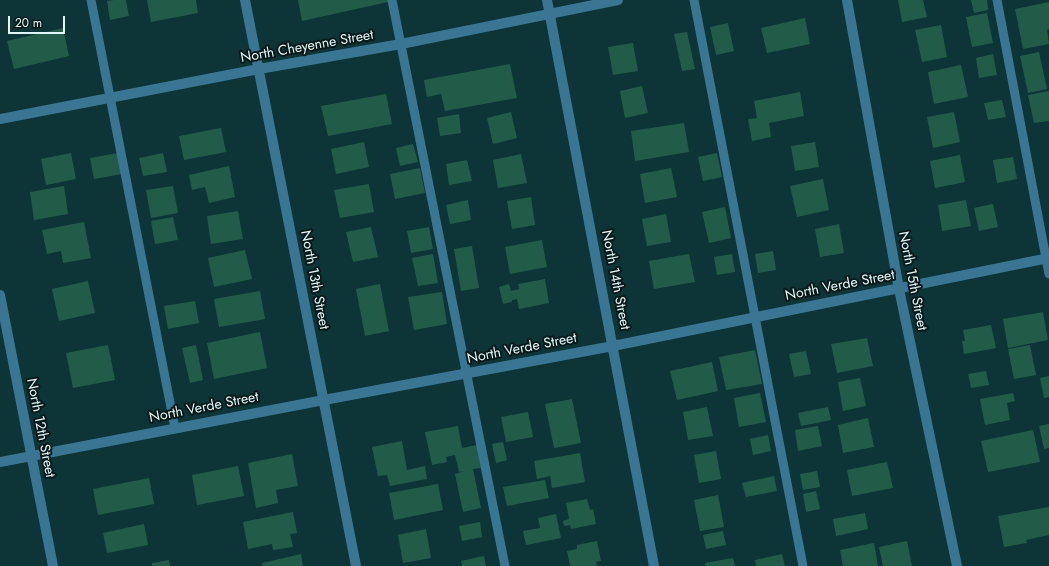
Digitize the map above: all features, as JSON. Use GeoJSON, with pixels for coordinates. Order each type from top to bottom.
{"type":"FeatureCollection","features":[{"type":"Feature","properties":{"kind":"street","name":"North 13th Street"},"geometry":{"type":"LineString","coordinates":[[245,0],[356,566]]}},
{"type":"Feature","properties":{"kind":"street","name":"North 14th Street"},"geometry":{"type":"LineString","coordinates":[[547,0],[654,566]]}},
{"type":"Feature","properties":{"kind":"street","name":"North Cheyenne Street"},"geometry":{"type":"LineString","coordinates":[[0,119],[259,69],[401,44],[618,0]]}},
{"type":"Feature","properties":{"kind":"street","name":"North 15th Street"},"geometry":{"type":"LineString","coordinates":[[847,0],[899,289],[957,566]]}},
{"type":"Feature","properties":{"kind":"street","name":"North Verde Street"},"geometry":{"type":"LineString","coordinates":[[0,462],[613,346],[1048,259]]}},
{"type":"Feature","properties":{"kind":"street","name":"North 12th Street"},"geometry":{"type":"LineString","coordinates":[[0,295],[52,566]]}},
{"type":"Feature","properties":{"kind":"lane"},"geometry":{"type":"LineString","coordinates":[[91,0],[175,428]]}},
{"type":"Feature","properties":{"kind":"lane"},"geometry":{"type":"LineString","coordinates":[[392,0],[505,566]]}},
{"type":"Feature","properties":{"kind":"lane"},"geometry":{"type":"LineString","coordinates":[[694,0],[803,566]]}},
{"type":"Feature","properties":{"kind":"lane"},"geometry":{"type":"LineString","coordinates":[[998,0],[1048,259],[1049,274]]}},
{"type":"Feature","properties":{"kind":"building"},"geometry":{"type":"Polygon","coordinates":[[[126,0],[129,16],[110,20],[107,1],[126,0]]]}},
{"type":"Feature","properties":{"kind":"building"},"geometry":{"type":"Polygon","coordinates":[[[147,0],[196,0],[198,13],[151,22],[147,0]]]}},
{"type":"Feature","properties":{"kind":"building"},"geometry":{"type":"Polygon","coordinates":[[[298,0],[388,0],[388,2],[302,21],[298,0]]]}},
{"type":"Feature","properties":{"kind":"building"},"geometry":{"type":"Polygon","coordinates":[[[898,0],[923,0],[927,17],[902,22],[898,0]]]}},
{"type":"Feature","properties":{"kind":"building"},"geometry":{"type":"Polygon","coordinates":[[[971,0],[987,0],[988,10],[974,13],[971,0]]]}},
{"type":"Feature","properties":{"kind":"building"},"geometry":{"type":"Polygon","coordinates":[[[1049,2],[1049,29],[1047,30],[1049,44],[1023,49],[1015,9],[1049,2]]]}},
{"type":"Feature","properties":{"kind":"building"},"geometry":{"type":"Polygon","coordinates":[[[987,13],[993,43],[972,47],[966,17],[987,13]]]}},
{"type":"Feature","properties":{"kind":"building"},"geometry":{"type":"Polygon","coordinates":[[[805,18],[810,44],[767,53],[761,28],[805,18]]]}},
{"type":"Feature","properties":{"kind":"building"},"geometry":{"type":"Polygon","coordinates":[[[728,23],[734,51],[716,55],[710,27],[728,23]]]}},
{"type":"Feature","properties":{"kind":"building"},"geometry":{"type":"Polygon","coordinates":[[[941,25],[947,57],[922,62],[915,30],[941,25]]]}},
{"type":"Feature","properties":{"kind":"building"},"geometry":{"type":"Polygon","coordinates":[[[63,28],[69,56],[14,69],[7,41],[63,28]]]}},
{"type":"Feature","properties":{"kind":"building"},"geometry":{"type":"Polygon","coordinates":[[[687,32],[695,69],[682,71],[674,34],[687,32]]]}},
{"type":"Feature","properties":{"kind":"building"},"geometry":{"type":"Polygon","coordinates":[[[633,43],[638,71],[613,75],[608,47],[633,43]]]}},
{"type":"Feature","properties":{"kind":"building"},"geometry":{"type":"Polygon","coordinates":[[[1039,52],[1047,89],[1028,93],[1020,56],[1039,52]]]}},
{"type":"Feature","properties":{"kind":"building"},"geometry":{"type":"Polygon","coordinates":[[[993,54],[997,75],[979,78],[976,58],[993,54]]]}},
{"type":"Feature","properties":{"kind":"building"},"geometry":{"type":"Polygon","coordinates":[[[510,64],[517,98],[445,111],[441,94],[427,97],[424,80],[510,64]]]}},
{"type":"Feature","properties":{"kind":"building"},"geometry":{"type":"Polygon","coordinates":[[[961,65],[968,97],[934,104],[928,72],[961,65]]]}},
{"type":"Feature","properties":{"kind":"building"},"geometry":{"type":"Polygon","coordinates":[[[642,86],[648,113],[625,118],[620,91],[642,86]]]}},
{"type":"Feature","properties":{"kind":"building"},"geometry":{"type":"Polygon","coordinates":[[[1049,91],[1049,121],[1034,123],[1028,95],[1049,91]]]}},
{"type":"Feature","properties":{"kind":"building"},"geometry":{"type":"Polygon","coordinates":[[[800,92],[804,116],[769,123],[771,137],[752,141],[748,119],[757,118],[754,101],[800,92]]]}},
{"type":"Feature","properties":{"kind":"building"},"geometry":{"type":"Polygon","coordinates":[[[386,94],[392,124],[328,136],[321,106],[386,94]]]}},
{"type":"Feature","properties":{"kind":"building"},"geometry":{"type":"Polygon","coordinates":[[[1002,100],[1006,117],[988,120],[984,103],[1002,100]]]}},
{"type":"Feature","properties":{"kind":"building"},"geometry":{"type":"Polygon","coordinates":[[[511,112],[517,138],[493,144],[487,118],[511,112]]]}},
{"type":"Feature","properties":{"kind":"building"},"geometry":{"type":"Polygon","coordinates":[[[954,112],[960,142],[933,148],[927,117],[954,112]]]}},
{"type":"Feature","properties":{"kind":"building"},"geometry":{"type":"Polygon","coordinates":[[[459,114],[461,133],[440,136],[437,118],[459,114]]]}},
{"type":"Feature","properties":{"kind":"building"},"geometry":{"type":"Polygon","coordinates":[[[684,123],[689,152],[635,161],[631,131],[684,123]]]}},
{"type":"Feature","properties":{"kind":"building"},"geometry":{"type":"Polygon","coordinates":[[[221,128],[226,152],[184,160],[179,136],[221,128]]]}},
{"type":"Feature","properties":{"kind":"building"},"geometry":{"type":"Polygon","coordinates":[[[364,142],[369,167],[336,174],[331,149],[364,142]]]}},
{"type":"Feature","properties":{"kind":"building"},"geometry":{"type":"Polygon","coordinates":[[[815,142],[819,167],[795,171],[791,146],[815,142]]]}},
{"type":"Feature","properties":{"kind":"building"},"geometry":{"type":"Polygon","coordinates":[[[413,144],[418,162],[400,166],[396,148],[413,144]]]}},
{"type":"Feature","properties":{"kind":"building"},"geometry":{"type":"Polygon","coordinates":[[[71,153],[76,179],[46,185],[41,159],[71,153]]]}},
{"type":"Feature","properties":{"kind":"building"},"geometry":{"type":"Polygon","coordinates":[[[118,153],[122,174],[94,179],[90,158],[118,153]]]}},
{"type":"Feature","properties":{"kind":"building"},"geometry":{"type":"Polygon","coordinates":[[[163,153],[167,172],[143,176],[139,158],[163,153]]]}},
{"type":"Feature","properties":{"kind":"building"},"geometry":{"type":"Polygon","coordinates":[[[717,153],[722,177],[703,181],[698,157],[717,153]]]}},
{"type":"Feature","properties":{"kind":"building"},"geometry":{"type":"Polygon","coordinates":[[[521,154],[527,183],[498,188],[493,160],[521,154]]]}},
{"type":"Feature","properties":{"kind":"building"},"geometry":{"type":"Polygon","coordinates":[[[960,155],[965,182],[935,188],[930,161],[960,155]]]}},
{"type":"Feature","properties":{"kind":"building"},"geometry":{"type":"Polygon","coordinates":[[[1013,157],[1017,179],[997,183],[993,160],[1013,157]]]}},
{"type":"Feature","properties":{"kind":"building"},"geometry":{"type":"Polygon","coordinates":[[[467,160],[472,181],[449,185],[446,164],[467,160]]]}},
{"type":"Feature","properties":{"kind":"building"},"geometry":{"type":"Polygon","coordinates":[[[229,166],[235,197],[209,203],[205,187],[192,190],[189,175],[229,166]]]}},
{"type":"Feature","properties":{"kind":"building"},"geometry":{"type":"Polygon","coordinates":[[[420,168],[425,193],[395,199],[390,174],[420,168]]]}},
{"type":"Feature","properties":{"kind":"building"},"geometry":{"type":"Polygon","coordinates":[[[671,168],[677,197],[645,203],[640,174],[671,168]]]}},
{"type":"Feature","properties":{"kind":"building"},"geometry":{"type":"Polygon","coordinates":[[[823,179],[829,210],[797,217],[790,186],[823,179]]]}},
{"type":"Feature","properties":{"kind":"building"},"geometry":{"type":"Polygon","coordinates":[[[369,184],[374,212],[340,218],[334,190],[369,184]]]}},
{"type":"Feature","properties":{"kind":"building"},"geometry":{"type":"Polygon","coordinates":[[[64,186],[68,214],[34,220],[30,192],[64,186]]]}},
{"type":"Feature","properties":{"kind":"building"},"geometry":{"type":"Polygon","coordinates":[[[173,186],[178,213],[151,218],[146,190],[173,186]]]}},
{"type":"Feature","properties":{"kind":"building"},"geometry":{"type":"Polygon","coordinates":[[[531,197],[535,225],[512,229],[507,201],[531,197]]]}},
{"type":"Feature","properties":{"kind":"building"},"geometry":{"type":"Polygon","coordinates":[[[468,200],[471,220],[450,224],[446,205],[468,200]]]}},
{"type":"Feature","properties":{"kind":"building"},"geometry":{"type":"Polygon","coordinates":[[[966,200],[971,226],[942,231],[938,205],[966,200]]]}},
{"type":"Feature","properties":{"kind":"building"},"geometry":{"type":"Polygon","coordinates":[[[993,204],[998,227],[979,231],[974,208],[993,204]]]}},
{"type":"Feature","properties":{"kind":"building"},"geometry":{"type":"Polygon","coordinates":[[[725,207],[731,238],[709,243],[702,212],[725,207]]]}},
{"type":"Feature","properties":{"kind":"building"},"geometry":{"type":"Polygon","coordinates":[[[238,211],[243,239],[211,244],[207,216],[238,211]]]}},
{"type":"Feature","properties":{"kind":"building"},"geometry":{"type":"Polygon","coordinates":[[[666,214],[671,242],[647,246],[642,219],[666,214]]]}},
{"type":"Feature","properties":{"kind":"building"},"geometry":{"type":"Polygon","coordinates":[[[173,217],[178,240],[155,244],[151,221],[173,217]]]}},
{"type":"Feature","properties":{"kind":"building"},"geometry":{"type":"Polygon","coordinates":[[[84,222],[91,258],[63,263],[61,251],[47,254],[42,230],[84,222]]]}},
{"type":"Feature","properties":{"kind":"building"},"geometry":{"type":"Polygon","coordinates":[[[839,224],[844,253],[820,257],[815,229],[839,224]]]}},
{"type":"Feature","properties":{"kind":"building"},"geometry":{"type":"Polygon","coordinates":[[[371,227],[378,257],[353,262],[346,232],[371,227]]]}},
{"type":"Feature","properties":{"kind":"building"},"geometry":{"type":"Polygon","coordinates":[[[429,227],[433,249],[411,253],[407,231],[429,227]]]}},
{"type":"Feature","properties":{"kind":"building"},"geometry":{"type":"Polygon","coordinates":[[[542,240],[547,267],[510,274],[505,247],[542,240]]]}},
{"type":"Feature","properties":{"kind":"building"},"geometry":{"type":"Polygon","coordinates":[[[472,246],[479,288],[461,291],[454,249],[472,246]]]}},
{"type":"Feature","properties":{"kind":"building"},"geometry":{"type":"Polygon","coordinates":[[[245,250],[252,279],[214,287],[208,258],[245,250]]]}},
{"type":"Feature","properties":{"kind":"building"},"geometry":{"type":"Polygon","coordinates":[[[773,251],[776,270],[758,273],[755,254],[773,251]]]}},
{"type":"Feature","properties":{"kind":"building"},"geometry":{"type":"Polygon","coordinates":[[[433,254],[438,283],[418,286],[412,258],[433,254]]]}},
{"type":"Feature","properties":{"kind":"building"},"geometry":{"type":"Polygon","coordinates":[[[689,254],[695,282],[654,289],[649,261],[689,254]]]}},
{"type":"Feature","properties":{"kind":"building"},"geometry":{"type":"Polygon","coordinates":[[[732,254],[735,272],[717,275],[714,257],[732,254]]]}},
{"type":"Feature","properties":{"kind":"building"},"geometry":{"type":"Polygon","coordinates":[[[545,279],[549,303],[519,309],[517,299],[503,304],[499,287],[509,284],[511,291],[519,289],[518,284],[545,279]]]}},
{"type":"Feature","properties":{"kind":"building"},"geometry":{"type":"Polygon","coordinates":[[[88,281],[95,313],[59,321],[52,289],[88,281]]]}},
{"type":"Feature","properties":{"kind":"building"},"geometry":{"type":"Polygon","coordinates":[[[380,284],[389,331],[365,336],[356,289],[380,284]]]}},
{"type":"Feature","properties":{"kind":"building"},"geometry":{"type":"Polygon","coordinates":[[[260,291],[265,319],[219,327],[214,299],[260,291]]]}},
{"type":"Feature","properties":{"kind":"building"},"geometry":{"type":"Polygon","coordinates":[[[442,292],[447,324],[414,330],[408,297],[442,292]]]}},
{"type":"Feature","properties":{"kind":"building"},"geometry":{"type":"Polygon","coordinates":[[[195,301],[199,323],[168,329],[164,306],[195,301]]]}},
{"type":"Feature","properties":{"kind":"building"},"geometry":{"type":"Polygon","coordinates":[[[1043,312],[1048,340],[1008,348],[1003,319],[1043,312]]]}},
{"type":"Feature","properties":{"kind":"building"},"geometry":{"type":"Polygon","coordinates":[[[991,325],[996,348],[964,354],[962,341],[965,341],[963,330],[991,325]]]}},
{"type":"Feature","properties":{"kind":"building"},"geometry":{"type":"Polygon","coordinates":[[[260,332],[267,368],[214,379],[207,343],[260,332]]]}},
{"type":"Feature","properties":{"kind":"building"},"geometry":{"type":"Polygon","coordinates":[[[867,338],[873,366],[837,373],[831,344],[867,338]]]}},
{"type":"Feature","properties":{"kind":"building"},"geometry":{"type":"Polygon","coordinates":[[[108,345],[115,380],[73,388],[66,353],[108,345]]]}},
{"type":"Feature","properties":{"kind":"building"},"geometry":{"type":"Polygon","coordinates":[[[196,345],[203,380],[190,383],[182,348],[196,345]]]}},
{"type":"Feature","properties":{"kind":"building"},"geometry":{"type":"Polygon","coordinates":[[[1030,345],[1036,375],[1014,379],[1008,349],[1030,345]]]}},
{"type":"Feature","properties":{"kind":"building"},"geometry":{"type":"Polygon","coordinates":[[[755,350],[762,384],[726,390],[719,357],[755,350]]]}},
{"type":"Feature","properties":{"kind":"building"},"geometry":{"type":"Polygon","coordinates":[[[806,351],[811,374],[794,377],[789,354],[806,351]]]}},
{"type":"Feature","properties":{"kind":"building"},"geometry":{"type":"Polygon","coordinates":[[[712,362],[718,391],[677,400],[670,371],[712,362]]]}},
{"type":"Feature","properties":{"kind":"building"},"geometry":{"type":"Polygon","coordinates":[[[986,371],[989,385],[971,388],[968,374],[986,371]]]}},
{"type":"Feature","properties":{"kind":"building"},"geometry":{"type":"Polygon","coordinates":[[[1049,376],[1049,397],[1044,398],[1040,378],[1049,376]]]}},
{"type":"Feature","properties":{"kind":"building"},"geometry":{"type":"Polygon","coordinates":[[[860,378],[866,406],[843,411],[838,382],[860,378]]]}},
{"type":"Feature","properties":{"kind":"building"},"geometry":{"type":"Polygon","coordinates":[[[760,393],[766,422],[739,427],[734,398],[760,393]]]}},
{"type":"Feature","properties":{"kind":"building"},"geometry":{"type":"Polygon","coordinates":[[[1013,393],[1015,401],[1007,403],[1010,420],[985,425],[980,399],[1013,393]]]}},
{"type":"Feature","properties":{"kind":"building"},"geometry":{"type":"Polygon","coordinates":[[[572,399],[581,443],[554,448],[545,404],[572,399]]]}},
{"type":"Feature","properties":{"kind":"building"},"geometry":{"type":"Polygon","coordinates":[[[707,407],[713,436],[688,440],[683,412],[707,407]]]}},
{"type":"Feature","properties":{"kind":"building"},"geometry":{"type":"Polygon","coordinates":[[[828,407],[831,420],[801,426],[798,413],[828,407]]]}},
{"type":"Feature","properties":{"kind":"building"},"geometry":{"type":"Polygon","coordinates":[[[528,412],[533,437],[506,442],[501,417],[528,412]]]}},
{"type":"Feature","properties":{"kind":"building"},"geometry":{"type":"Polygon","coordinates":[[[868,418],[874,447],[843,453],[838,425],[868,418]]]}},
{"type":"Feature","properties":{"kind":"building"},"geometry":{"type":"Polygon","coordinates":[[[1049,424],[1049,448],[1044,449],[1039,426],[1049,424]]]}},
{"type":"Feature","properties":{"kind":"building"},"geometry":{"type":"Polygon","coordinates":[[[458,426],[462,448],[477,445],[481,468],[473,469],[481,508],[463,512],[455,474],[464,471],[459,472],[455,455],[446,457],[447,462],[432,465],[425,432],[458,426]]]}},
{"type":"Feature","properties":{"kind":"building"},"geometry":{"type":"Polygon","coordinates":[[[818,426],[822,446],[798,451],[795,430],[818,426]]]}},
{"type":"Feature","properties":{"kind":"building"},"geometry":{"type":"Polygon","coordinates":[[[1033,430],[1040,462],[988,472],[981,441],[1033,430]]]}},
{"type":"Feature","properties":{"kind":"building"},"geometry":{"type":"Polygon","coordinates":[[[768,435],[771,451],[753,455],[750,439],[768,435]]]}},
{"type":"Feature","properties":{"kind":"building"},"geometry":{"type":"Polygon","coordinates":[[[402,441],[407,470],[425,466],[427,479],[390,486],[387,475],[378,476],[372,447],[402,441]]]}},
{"type":"Feature","properties":{"kind":"building"},"geometry":{"type":"Polygon","coordinates":[[[503,442],[507,460],[496,463],[492,444],[503,442]]]}},
{"type":"Feature","properties":{"kind":"building"},"geometry":{"type":"Polygon","coordinates":[[[716,451],[721,479],[699,483],[694,455],[716,451]]]}},
{"type":"Feature","properties":{"kind":"building"},"geometry":{"type":"Polygon","coordinates":[[[580,453],[585,482],[552,488],[550,476],[537,479],[534,461],[580,453]]]}},
{"type":"Feature","properties":{"kind":"building"},"geometry":{"type":"Polygon","coordinates":[[[292,454],[298,486],[276,490],[278,503],[256,508],[248,463],[292,454]]]}},
{"type":"Feature","properties":{"kind":"building"},"geometry":{"type":"Polygon","coordinates":[[[887,462],[893,488],[852,496],[847,470],[887,462]]]}},
{"type":"Feature","properties":{"kind":"building"},"geometry":{"type":"Polygon","coordinates":[[[238,466],[244,496],[197,505],[192,475],[238,466]]]}},
{"type":"Feature","properties":{"kind":"building"},"geometry":{"type":"Polygon","coordinates":[[[817,471],[820,487],[803,490],[800,474],[817,471]]]}},
{"type":"Feature","properties":{"kind":"building"},"geometry":{"type":"Polygon","coordinates":[[[774,476],[777,491],[746,497],[742,483],[774,476]]]}},
{"type":"Feature","properties":{"kind":"building"},"geometry":{"type":"Polygon","coordinates":[[[149,478],[154,504],[98,515],[93,489],[149,478]]]}},
{"type":"Feature","properties":{"kind":"building"},"geometry":{"type":"Polygon","coordinates":[[[545,480],[549,498],[507,506],[503,487],[545,480]]]}},
{"type":"Feature","properties":{"kind":"building"},"geometry":{"type":"Polygon","coordinates":[[[438,484],[443,510],[394,520],[389,493],[438,484]]]}},
{"type":"Feature","properties":{"kind":"building"},"geometry":{"type":"Polygon","coordinates":[[[816,491],[820,509],[806,512],[803,494],[816,491]]]}},
{"type":"Feature","properties":{"kind":"building"},"geometry":{"type":"Polygon","coordinates":[[[718,495],[724,527],[700,531],[694,500],[718,495]]]}},
{"type":"Feature","properties":{"kind":"building"},"geometry":{"type":"Polygon","coordinates":[[[587,499],[590,510],[593,509],[596,524],[571,529],[570,525],[564,526],[563,521],[569,519],[566,503],[587,499]]]}},
{"type":"Feature","properties":{"kind":"building"},"geometry":{"type":"Polygon","coordinates":[[[1049,507],[1049,535],[1026,540],[1027,543],[1004,547],[998,516],[1049,507]]]}},
{"type":"Feature","properties":{"kind":"building"},"geometry":{"type":"Polygon","coordinates":[[[293,512],[297,533],[290,534],[293,547],[273,550],[272,544],[248,549],[243,522],[293,512]]]}},
{"type":"Feature","properties":{"kind":"building"},"geometry":{"type":"Polygon","coordinates":[[[865,513],[868,529],[836,536],[833,519],[865,513]]]}},
{"type":"Feature","properties":{"kind":"building"},"geometry":{"type":"Polygon","coordinates":[[[556,514],[561,538],[526,545],[523,531],[540,528],[538,518],[556,514]]]}},
{"type":"Feature","properties":{"kind":"building"},"geometry":{"type":"Polygon","coordinates":[[[480,522],[482,537],[462,541],[459,526],[480,522]]]}},
{"type":"Feature","properties":{"kind":"building"},"geometry":{"type":"Polygon","coordinates":[[[144,524],[148,545],[107,553],[103,533],[144,524]]]}},
{"type":"Feature","properties":{"kind":"building"},"geometry":{"type":"Polygon","coordinates":[[[426,529],[431,558],[403,563],[398,535],[426,529]]]}},
{"type":"Feature","properties":{"kind":"building"},"geometry":{"type":"Polygon","coordinates":[[[723,531],[726,545],[706,549],[703,535],[723,531]]]}},
{"type":"Feature","properties":{"kind":"building"},"geometry":{"type":"Polygon","coordinates":[[[597,541],[601,561],[596,562],[597,566],[570,566],[567,551],[577,549],[577,545],[597,541]]]}},
{"type":"Feature","properties":{"kind":"building"},"geometry":{"type":"Polygon","coordinates":[[[907,541],[912,566],[883,566],[879,547],[907,541]]]}},
{"type":"Feature","properties":{"kind":"building"},"geometry":{"type":"Polygon","coordinates":[[[874,543],[878,566],[843,566],[840,550],[874,543]]]}},
{"type":"Feature","properties":{"kind":"building"},"geometry":{"type":"Polygon","coordinates":[[[301,554],[303,566],[263,566],[262,563],[301,554]]]}},
{"type":"Feature","properties":{"kind":"building"},"geometry":{"type":"Polygon","coordinates":[[[782,554],[785,566],[756,566],[755,560],[782,554]]]}},
{"type":"Feature","properties":{"kind":"building"},"geometry":{"type":"Polygon","coordinates":[[[484,556],[486,566],[462,566],[461,561],[484,556]]]}},
{"type":"Feature","properties":{"kind":"building"},"geometry":{"type":"Polygon","coordinates":[[[733,558],[735,566],[705,566],[705,563],[733,558]]]}},
{"type":"Feature","properties":{"kind":"building"},"geometry":{"type":"Polygon","coordinates":[[[169,560],[170,566],[152,566],[152,563],[169,560]]]}}]}
